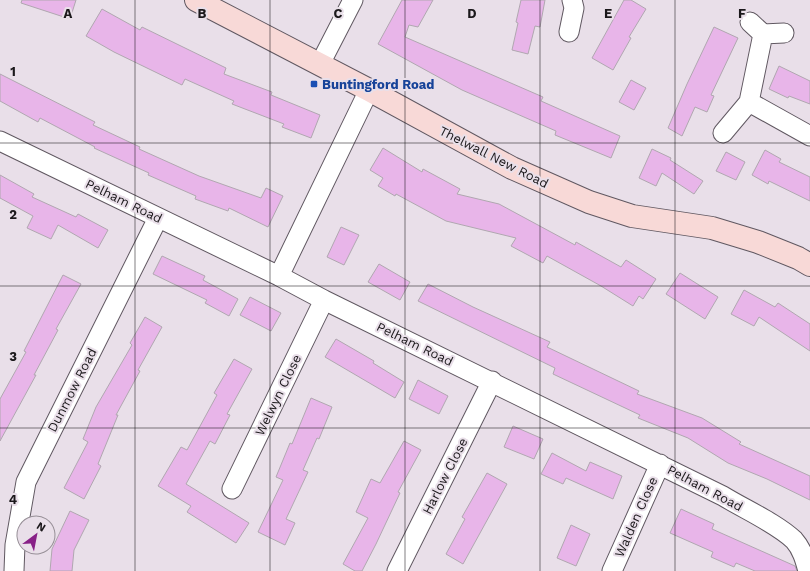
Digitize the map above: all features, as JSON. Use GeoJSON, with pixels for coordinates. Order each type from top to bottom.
{"type":"FeatureCollection","features":[{"type":"Feature","properties":{"kind":"main road","name":"Thelwall New Road"},"geometry":{"type":"LineString","coordinates":[[196,0],[370,90],[512,168],[589,202],[632,216],[712,228],[758,242],[798,258],[810,265]]}},
{"type":"Feature","properties":{"kind":"street"},"geometry":{"type":"LineString","coordinates":[[320,64],[354,0]]}},
{"type":"Feature","properties":{"kind":"street"},"geometry":{"type":"LineString","coordinates":[[569,32],[574,8],[572,0]]}},
{"type":"Feature","properties":{"kind":"street"},"geometry":{"type":"LineString","coordinates":[[723,133],[749,102],[757,28],[784,33]]}},
{"type":"Feature","properties":{"kind":"street"},"geometry":{"type":"LineString","coordinates":[[279,276],[370,90]]}},
{"type":"Feature","properties":{"kind":"street"},"geometry":{"type":"LineString","coordinates":[[749,102],[810,136]]}},
{"type":"Feature","properties":{"kind":"street","name":"Pelham Road"},"geometry":{"type":"LineString","coordinates":[[0,141],[279,276],[324,300],[492,381],[723,496],[776,527],[794,541],[805,556],[808,571]]}},
{"type":"Feature","properties":{"kind":"street","name":"Dunmow Road"},"geometry":{"type":"LineString","coordinates":[[14,571],[15,545],[26,482],[158,218]]}},
{"type":"Feature","properties":{"kind":"street","name":"Welwyn Close"},"geometry":{"type":"LineString","coordinates":[[232,489],[324,300]]}},
{"type":"Feature","properties":{"kind":"street","name":"Harlow Close"},"geometry":{"type":"LineString","coordinates":[[397,571],[492,381]]}},
{"type":"Feature","properties":{"kind":"street","name":"Walden Close"},"geometry":{"type":"LineString","coordinates":[[612,571],[660,464]]}},
{"type":"Feature","properties":{"kind":"building"},"geometry":{"type":"Polygon","coordinates":[[[22,0],[76,0],[70,19],[21,3],[22,0]]]}},
{"type":"Feature","properties":{"kind":"building"},"geometry":{"type":"Polygon","coordinates":[[[402,0],[433,0],[418,27],[409,25],[405,37],[543,97],[541,101],[620,136],[611,158],[555,135],[556,131],[462,90],[378,44],[402,0]]]}},
{"type":"Feature","properties":{"kind":"building"},"geometry":{"type":"Polygon","coordinates":[[[521,0],[545,0],[540,27],[535,26],[528,54],[512,50],[521,0]]]}},
{"type":"Feature","properties":{"kind":"building"},"geometry":{"type":"Polygon","coordinates":[[[624,0],[631,0],[646,9],[629,37],[631,38],[613,70],[592,58],[624,0]]]}},
{"type":"Feature","properties":{"kind":"building"},"geometry":{"type":"Polygon","coordinates":[[[102,9],[140,30],[142,27],[226,68],[224,74],[272,92],[271,95],[320,115],[311,138],[282,127],[284,124],[232,104],[234,101],[185,79],[182,85],[114,52],[86,36],[102,9]]]}},
{"type":"Feature","properties":{"kind":"building"},"geometry":{"type":"Polygon","coordinates":[[[714,27],[738,38],[711,95],[714,96],[707,112],[695,107],[682,136],[668,128],[714,27]]]}},
{"type":"Feature","properties":{"kind":"building"},"geometry":{"type":"Polygon","coordinates":[[[779,66],[810,81],[810,104],[789,96],[788,98],[769,89],[779,66]]]}},
{"type":"Feature","properties":{"kind":"building"},"geometry":{"type":"Polygon","coordinates":[[[0,74],[95,122],[93,125],[140,147],[139,149],[199,176],[261,198],[266,188],[283,196],[268,227],[229,208],[228,211],[195,199],[196,196],[148,175],[149,173],[94,148],[95,147],[40,118],[38,122],[0,101],[0,74]]]}},
{"type":"Feature","properties":{"kind":"building"},"geometry":{"type":"Polygon","coordinates":[[[631,80],[646,88],[634,110],[619,102],[631,80]]]}},
{"type":"Feature","properties":{"kind":"building"},"geometry":{"type":"Polygon","coordinates":[[[383,148],[422,172],[423,169],[460,189],[457,194],[499,204],[575,245],[576,242],[621,267],[626,260],[656,279],[643,299],[639,296],[633,306],[601,286],[547,256],[543,263],[511,246],[516,238],[446,221],[378,186],[383,178],[370,170],[383,148]]]}},
{"type":"Feature","properties":{"kind":"building"},"geometry":{"type":"Polygon","coordinates":[[[652,149],[671,158],[670,160],[703,181],[694,194],[662,173],[656,186],[639,178],[652,149]]]}},
{"type":"Feature","properties":{"kind":"building"},"geometry":{"type":"Polygon","coordinates":[[[765,150],[781,159],[779,162],[810,177],[810,201],[769,181],[768,184],[752,175],[765,150]]]}},
{"type":"Feature","properties":{"kind":"building"},"geometry":{"type":"Polygon","coordinates":[[[726,152],[745,162],[736,180],[716,171],[726,152]]]}},
{"type":"Feature","properties":{"kind":"building"},"geometry":{"type":"Polygon","coordinates":[[[0,175],[34,194],[32,197],[76,217],[78,214],[108,230],[98,248],[58,225],[51,239],[27,228],[33,216],[0,198],[0,175]]]}},
{"type":"Feature","properties":{"kind":"building"},"geometry":{"type":"Polygon","coordinates":[[[341,227],[359,235],[344,265],[327,257],[341,227]]]}},
{"type":"Feature","properties":{"kind":"building"},"geometry":{"type":"Polygon","coordinates":[[[162,256],[205,276],[203,280],[238,299],[229,316],[205,303],[207,300],[153,274],[162,256]]]}},
{"type":"Feature","properties":{"kind":"building"},"geometry":{"type":"Polygon","coordinates":[[[379,264],[410,282],[400,300],[368,282],[379,264]]]}},
{"type":"Feature","properties":{"kind":"building"},"geometry":{"type":"Polygon","coordinates":[[[680,273],[718,297],[705,319],[666,294],[680,273]]]}},
{"type":"Feature","properties":{"kind":"building"},"geometry":{"type":"Polygon","coordinates":[[[63,275],[81,284],[56,329],[58,330],[34,375],[36,375],[0,441],[0,399],[26,352],[24,351],[63,275]]]}},
{"type":"Feature","properties":{"kind":"building"},"geometry":{"type":"Polygon","coordinates":[[[428,284],[473,307],[550,342],[547,347],[639,391],[637,394],[702,418],[741,442],[739,444],[810,476],[810,500],[767,479],[728,463],[688,438],[638,418],[640,415],[553,374],[555,368],[418,301],[428,284]]]}},
{"type":"Feature","properties":{"kind":"building"},"geometry":{"type":"Polygon","coordinates":[[[744,290],[775,307],[778,303],[810,324],[810,351],[759,317],[754,326],[731,314],[744,290]]]}},
{"type":"Feature","properties":{"kind":"building"},"geometry":{"type":"Polygon","coordinates":[[[250,297],[281,313],[271,331],[240,315],[250,297]]]}},
{"type":"Feature","properties":{"kind":"building"},"geometry":{"type":"Polygon","coordinates":[[[145,317],[162,327],[138,370],[140,371],[116,415],[118,415],[98,464],[101,466],[84,499],[64,488],[88,442],[83,439],[96,407],[132,345],[130,343],[145,317]]]}},
{"type":"Feature","properties":{"kind":"building"},"geometry":{"type":"Polygon","coordinates":[[[336,339],[374,361],[373,363],[404,382],[395,398],[325,357],[336,339]]]}},
{"type":"Feature","properties":{"kind":"building"},"geometry":{"type":"Polygon","coordinates":[[[234,359],[252,369],[227,414],[230,415],[215,444],[210,441],[186,484],[249,523],[236,543],[187,512],[191,506],[158,486],[181,447],[187,450],[217,395],[214,393],[234,359]]]}},
{"type":"Feature","properties":{"kind":"building"},"geometry":{"type":"Polygon","coordinates":[[[418,380],[448,396],[439,414],[409,399],[418,380]]]}},
{"type":"Feature","properties":{"kind":"building"},"geometry":{"type":"Polygon","coordinates":[[[311,398],[332,407],[319,439],[317,438],[303,470],[308,472],[286,519],[295,523],[285,545],[258,532],[283,480],[276,477],[290,443],[292,444],[311,398]]]}},
{"type":"Feature","properties":{"kind":"building"},"geometry":{"type":"Polygon","coordinates":[[[513,426],[543,439],[534,459],[504,447],[513,426]]]}},
{"type":"Feature","properties":{"kind":"building"},"geometry":{"type":"Polygon","coordinates":[[[404,441],[421,450],[398,492],[400,493],[362,571],[355,571],[343,564],[368,518],[356,512],[371,479],[380,483],[404,441]]]}},
{"type":"Feature","properties":{"kind":"building"},"geometry":{"type":"Polygon","coordinates":[[[552,453],[586,471],[590,462],[622,476],[613,499],[566,478],[563,484],[541,474],[552,453]]]}},
{"type":"Feature","properties":{"kind":"building"},"geometry":{"type":"Polygon","coordinates":[[[487,473],[507,484],[463,564],[446,554],[465,519],[462,517],[487,473]]]}},
{"type":"Feature","properties":{"kind":"building"},"geometry":{"type":"Polygon","coordinates":[[[681,509],[714,524],[712,529],[795,566],[797,571],[755,571],[736,563],[734,567],[711,557],[713,552],[670,533],[681,509]]]}},
{"type":"Feature","properties":{"kind":"building"},"geometry":{"type":"Polygon","coordinates":[[[70,511],[89,520],[74,550],[72,571],[50,571],[51,555],[56,555],[56,541],[70,511]]]}},
{"type":"Feature","properties":{"kind":"building"},"geometry":{"type":"Polygon","coordinates":[[[571,525],[590,534],[576,566],[557,558],[571,525]]]}},
{"type":"Feature","properties":{"kind":"place","name":"Buntingford Road"},"geometry":{"type":"Point","coordinates":[314,84]}}]}
